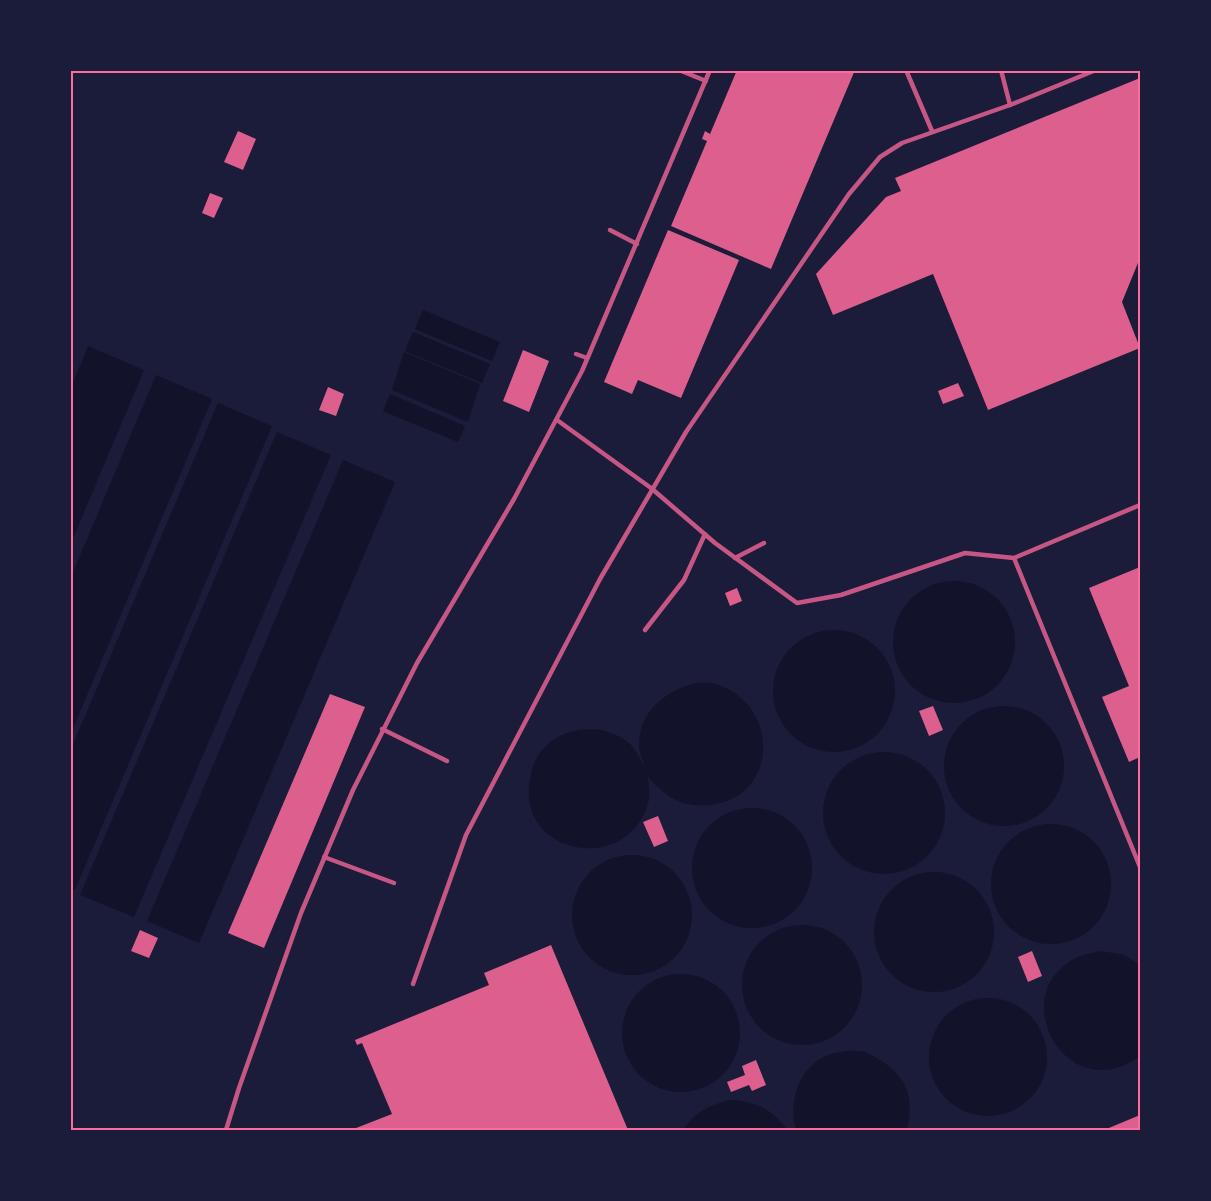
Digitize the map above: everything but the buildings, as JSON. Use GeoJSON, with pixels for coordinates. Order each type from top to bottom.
{"type":"FeatureCollection","features":[{"type":"Feature","properties":{"kind":"lane"},"geometry":{"type":"LineString","coordinates":[[679,70],[706,81]]}},
{"type":"Feature","properties":{"kind":"lane"},"geometry":{"type":"LineString","coordinates":[[226,1131],[239,1088],[324,857],[382,729],[446,610],[514,499],[557,420],[638,244],[710,70]]}},
{"type":"Feature","properties":{"kind":"lane"},"geometry":{"type":"LineString","coordinates":[[906,70],[932,131]]}},
{"type":"Feature","properties":{"kind":"lane"},"geometry":{"type":"LineString","coordinates":[[1001,70],[1010,105]]}},
{"type":"Feature","properties":{"kind":"lane"},"geometry":{"type":"LineString","coordinates":[[412,984],[449,879],[481,803],[651,488],[692,422],[849,194],[880,157],[902,143],[1010,105],[1096,70]]}},
{"type":"Feature","properties":{"kind":"lane"},"geometry":{"type":"LineString","coordinates":[[610,230],[638,244]]}},
{"type":"Feature","properties":{"kind":"lane"},"geometry":{"type":"LineString","coordinates":[[576,354],[587,358]]}},
{"type":"Feature","properties":{"kind":"lane"},"geometry":{"type":"LineString","coordinates":[[557,420],[651,488],[735,558],[797,603],[841,595],[965,553],[1014,558],[1140,505]]}},
{"type":"Feature","properties":{"kind":"lane"},"geometry":{"type":"LineString","coordinates":[[645,630],[684,580],[705,534]]}},
{"type":"Feature","properties":{"kind":"lane"},"geometry":{"type":"LineString","coordinates":[[735,558],[764,543]]}},
{"type":"Feature","properties":{"kind":"lane"},"geometry":{"type":"LineString","coordinates":[[1014,558],[1140,867]]}},
{"type":"Feature","properties":{"kind":"lane"},"geometry":{"type":"LineString","coordinates":[[382,729],[447,761]]}},
{"type":"Feature","properties":{"kind":"lane"},"geometry":{"type":"LineString","coordinates":[[324,857],[394,883]]}},
{"type":"Feature","properties":{"kind":"shaded area"},"geometry":{"type":"Polygon","coordinates":[[[423,310],[500,342],[492,361],[415,329],[423,310]]]}},
{"type":"Feature","properties":{"kind":"shaded area"},"geometry":{"type":"Polygon","coordinates":[[[413,332],[490,364],[482,383],[405,351],[413,332]]]}},
{"type":"Feature","properties":{"kind":"shaded area"},"geometry":{"type":"Polygon","coordinates":[[[88,346],[144,370],[71,543],[71,388],[88,346]]]}},
{"type":"Feature","properties":{"kind":"shaded area"},"geometry":{"type":"Polygon","coordinates":[[[404,352],[480,384],[468,422],[392,390],[404,352]]]}},
{"type":"Feature","properties":{"kind":"shaded area"},"geometry":{"type":"Polygon","coordinates":[[[156,375],[212,399],[71,733],[71,577],[156,375]]]}},
{"type":"Feature","properties":{"kind":"shaded area"},"geometry":{"type":"Polygon","coordinates":[[[390,394],[465,426],[458,442],[383,411],[390,394]]]}},
{"type":"Feature","properties":{"kind":"shaded area"},"geometry":{"type":"Polygon","coordinates":[[[218,403],[272,426],[75,890],[70,888],[71,749],[218,403]]]}},
{"type":"Feature","properties":{"kind":"shaded area"},"geometry":{"type":"Polygon","coordinates":[[[277,432],[331,455],[134,917],[80,895],[277,432]]]}},
{"type":"Feature","properties":{"kind":"shaded area"},"geometry":{"type":"Polygon","coordinates":[[[343,460],[395,482],[199,943],[147,921],[343,460]]]}},
{"type":"Feature","properties":{"kind":"shaded area"},"geometry":{"type":"Polygon","coordinates":[[[954,581],[977,586],[997,599],[1010,619],[1015,642],[1010,665],[997,685],[977,698],[954,703],[931,698],[911,685],[898,665],[893,642],[898,619],[911,599],[931,586],[954,581]]]}},
{"type":"Feature","properties":{"kind":"shaded area"},"geometry":{"type":"Polygon","coordinates":[[[834,630],[857,634],[877,648],[891,668],[895,691],[891,714],[877,734],[857,748],[834,752],[811,748],[791,734],[777,714],[773,691],[777,668],[791,648],[811,634],[834,630]]]}},
{"type":"Feature","properties":{"kind":"shaded area"},"geometry":{"type":"Polygon","coordinates":[[[696,683],[718,685],[739,696],[753,712],[761,730],[763,750],[759,769],[749,786],[732,799],[710,805],[691,805],[675,800],[661,790],[648,776],[649,800],[636,826],[619,841],[597,848],[576,847],[555,839],[539,825],[530,805],[530,779],[535,762],[545,747],[554,739],[565,734],[588,729],[600,730],[623,738],[632,746],[644,765],[639,746],[640,734],[649,713],[664,697],[696,683]]]}},
{"type":"Feature","properties":{"kind":"shaded area"},"geometry":{"type":"Polygon","coordinates":[[[1004,706],[1027,711],[1046,724],[1059,743],[1064,766],[1059,789],[1046,808],[1027,821],[1004,826],[981,821],[962,808],[949,789],[944,766],[949,743],[962,724],[981,711],[1004,706]]]}},
{"type":"Feature","properties":{"kind":"shaded area"},"geometry":{"type":"Polygon","coordinates":[[[884,752],[907,757],[918,762],[927,770],[935,779],[940,790],[945,813],[940,836],[935,847],[927,856],[918,864],[907,869],[884,874],[861,869],[850,864],[841,856],[833,847],[828,836],[823,813],[828,790],[833,779],[841,770],[850,762],[861,757],[884,752]]]}},
{"type":"Feature","properties":{"kind":"shaded area"},"geometry":{"type":"Polygon","coordinates":[[[752,808],[775,813],[794,826],[807,845],[812,868],[807,891],[794,910],[775,923],[752,928],[729,923],[710,910],[697,891],[692,868],[697,845],[710,826],[729,813],[752,808]]]}},
{"type":"Feature","properties":{"kind":"shaded area"},"geometry":{"type":"Polygon","coordinates":[[[1051,824],[1074,828],[1094,841],[1107,861],[1111,884],[1107,907],[1094,927],[1074,940],[1051,944],[1028,940],[1008,927],[995,907],[991,884],[995,861],[1008,841],[1028,828],[1051,824]]]}},
{"type":"Feature","properties":{"kind":"shaded area"},"geometry":{"type":"Polygon","coordinates":[[[632,855],[655,859],[675,872],[688,892],[692,915],[688,938],[675,958],[655,971],[632,975],[609,971],[589,958],[576,938],[572,915],[576,892],[589,872],[609,859],[632,855]]]}},
{"type":"Feature","properties":{"kind":"shaded area"},"geometry":{"type":"Polygon","coordinates":[[[934,872],[957,877],[976,890],[989,909],[994,932],[989,955],[976,974],[957,987],[934,992],[911,987],[892,974],[879,955],[874,932],[879,909],[892,890],[911,877],[934,872]]]}},
{"type":"Feature","properties":{"kind":"shaded area"},"geometry":{"type":"Polygon","coordinates":[[[802,925],[825,930],[844,943],[857,962],[862,985],[857,1008],[844,1027],[825,1040],[802,1045],[779,1040],[760,1027],[747,1008],[742,985],[747,962],[760,943],[779,930],[802,925]]]}},
{"type":"Feature","properties":{"kind":"shaded area"},"geometry":{"type":"Polygon","coordinates":[[[1101,951],[1124,955],[1140,965],[1140,1056],[1113,1069],[1089,1068],[1068,1058],[1053,1040],[1045,1018],[1045,995],[1056,974],[1078,957],[1101,951]]]}},
{"type":"Feature","properties":{"kind":"shaded area"},"geometry":{"type":"Polygon","coordinates":[[[681,974],[704,979],[723,991],[735,1010],[740,1033],[735,1056],[723,1075],[704,1087],[681,1092],[658,1087],[639,1075],[627,1056],[622,1033],[627,1010],[639,991],[658,979],[681,974]]]}},
{"type":"Feature","properties":{"kind":"shaded area"},"geometry":{"type":"Polygon","coordinates":[[[988,998],[1011,1002],[1030,1015],[1043,1034],[1047,1057],[1043,1080],[1030,1099],[1011,1112],[988,1116],[965,1112],[946,1099],[933,1080],[929,1057],[933,1034],[946,1015],[965,1002],[988,998]]]}},
{"type":"Feature","properties":{"kind":"shaded area"},"geometry":{"type":"Polygon","coordinates":[[[846,1051],[863,1051],[887,1065],[903,1081],[910,1103],[907,1130],[796,1130],[794,1105],[796,1093],[807,1070],[827,1055],[846,1051]]]}},
{"type":"Feature","properties":{"kind":"shaded area"},"geometry":{"type":"Polygon","coordinates":[[[729,1100],[755,1104],[776,1117],[787,1130],[683,1130],[703,1110],[729,1100]]]}}]}
